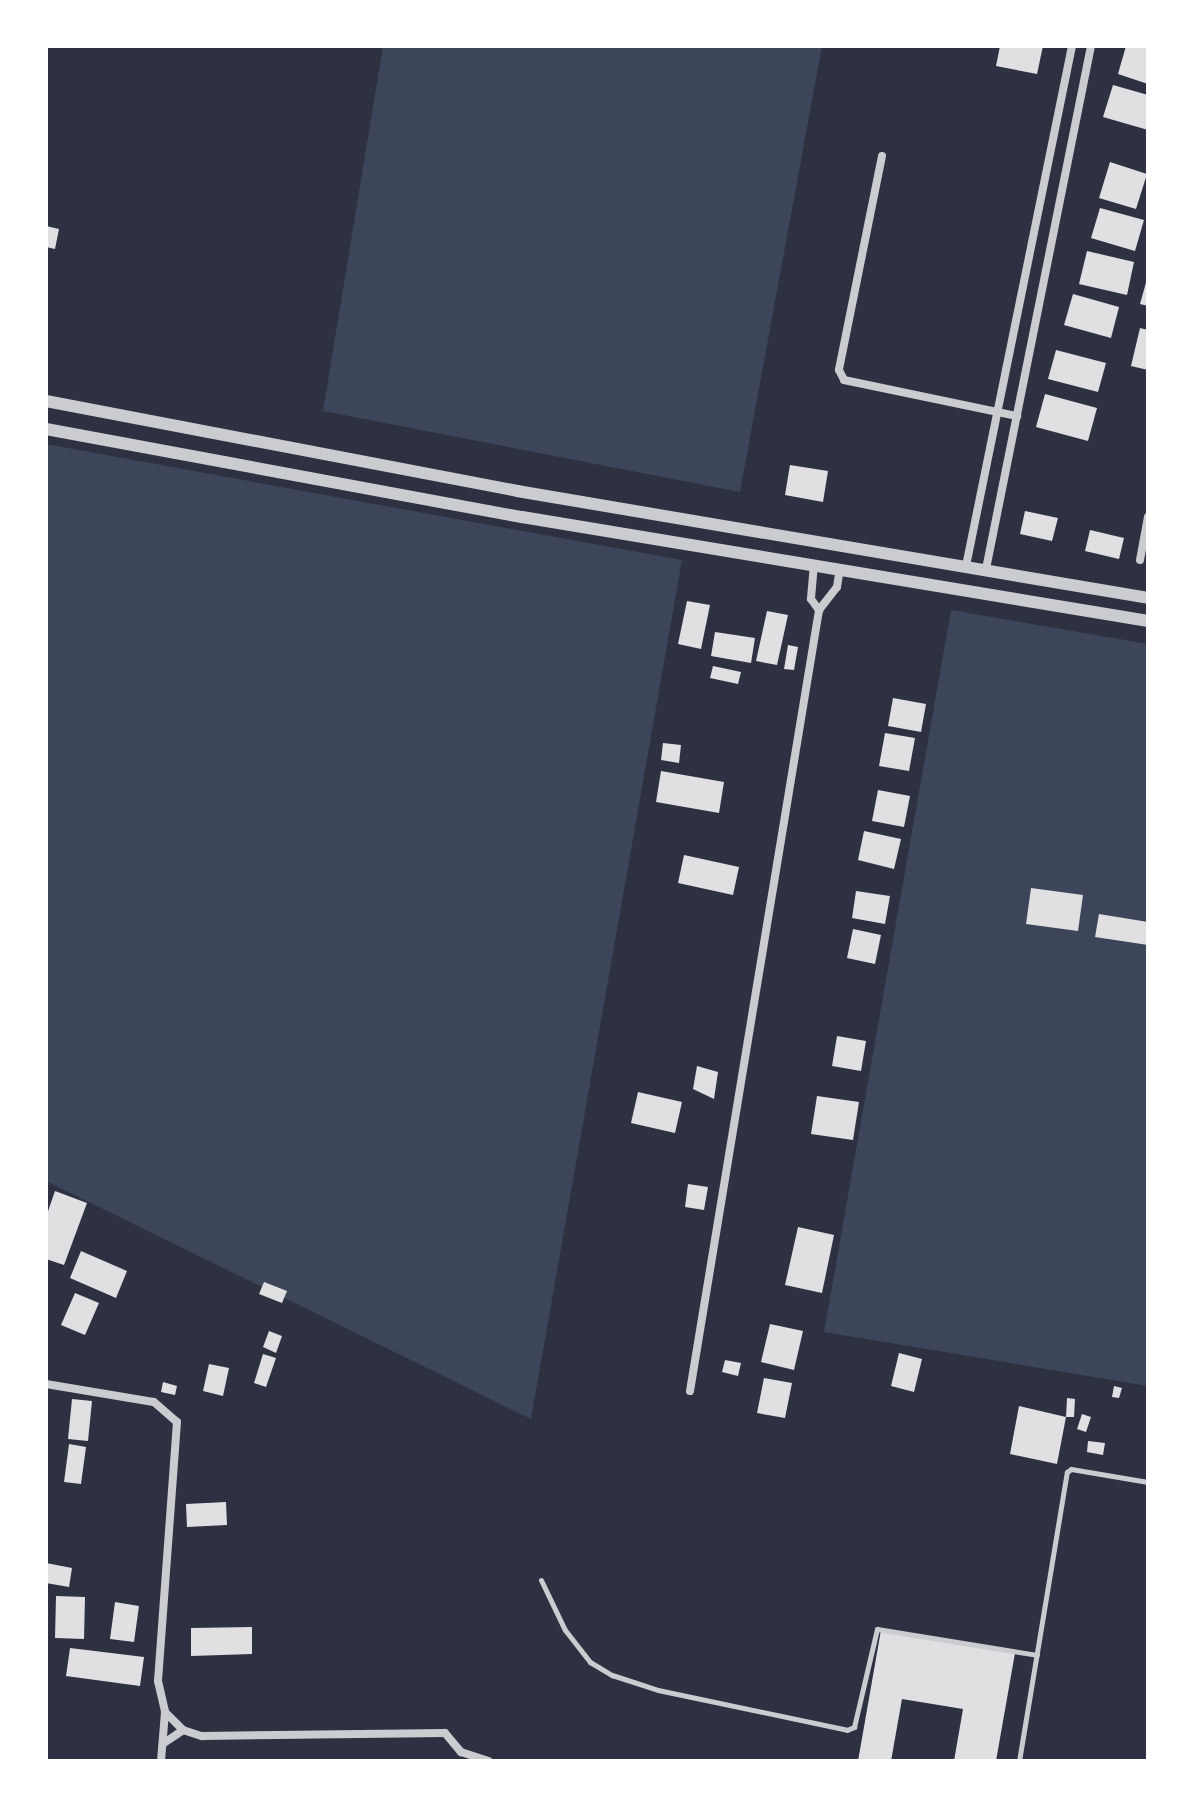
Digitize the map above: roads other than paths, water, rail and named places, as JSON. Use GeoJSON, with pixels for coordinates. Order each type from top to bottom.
{"type":"FeatureCollection","features":[{"type":"Feature","properties":{"kind":"street"},"geometry":{"type":"LineString","coordinates":[[966,566],[1072,46]]}},
{"type":"Feature","properties":{"kind":"street"},"geometry":{"type":"LineString","coordinates":[[986,569],[1091,46]]}},
{"type":"Feature","properties":{"kind":"street"},"geometry":{"type":"LineString","coordinates":[[882,156],[839,370],[844,380],[1017,416]]}},
{"type":"Feature","properties":{"kind":"street"},"geometry":{"type":"LineString","coordinates":[[46,401],[517,491],[1148,598]]}},
{"type":"Feature","properties":{"kind":"street"},"geometry":{"type":"LineString","coordinates":[[46,429],[522,517],[1148,621]]}},
{"type":"Feature","properties":{"kind":"street"},"geometry":{"type":"LineString","coordinates":[[1140,560],[1148,517]]}},
{"type":"Feature","properties":{"kind":"street"},"geometry":{"type":"LineString","coordinates":[[814,564],[811,599],[819,610]]}},
{"type":"Feature","properties":{"kind":"street"},"geometry":{"type":"LineString","coordinates":[[690,1391],[819,610],[837,587],[840,568]]}},
{"type":"Feature","properties":{"kind":"street"},"geometry":{"type":"LineString","coordinates":[[46,1384],[154,1402],[177,1422],[158,1681],[165,1712],[161,1761]]}},
{"type":"Feature","properties":{"kind":"street"},"geometry":{"type":"LineString","coordinates":[[165,1712],[183,1730],[202,1736],[445,1733],[461,1752],[489,1761]]}},
{"type":"Feature","properties":{"kind":"street"},"geometry":{"type":"LineString","coordinates":[[164,1743],[183,1730]]}},
{"type":"Feature","properties":{"kind":"lane"},"geometry":{"type":"LineString","coordinates":[[1019,1761],[1067,1472],[1071,1469],[1148,1482]]}},
{"type":"Feature","properties":{"kind":"lane"},"geometry":{"type":"LineString","coordinates":[[541,1580],[565,1630],[590,1662],[612,1675],[658,1690],[847,1730],[854,1727],[877,1629],[1037,1655]]}}]}
